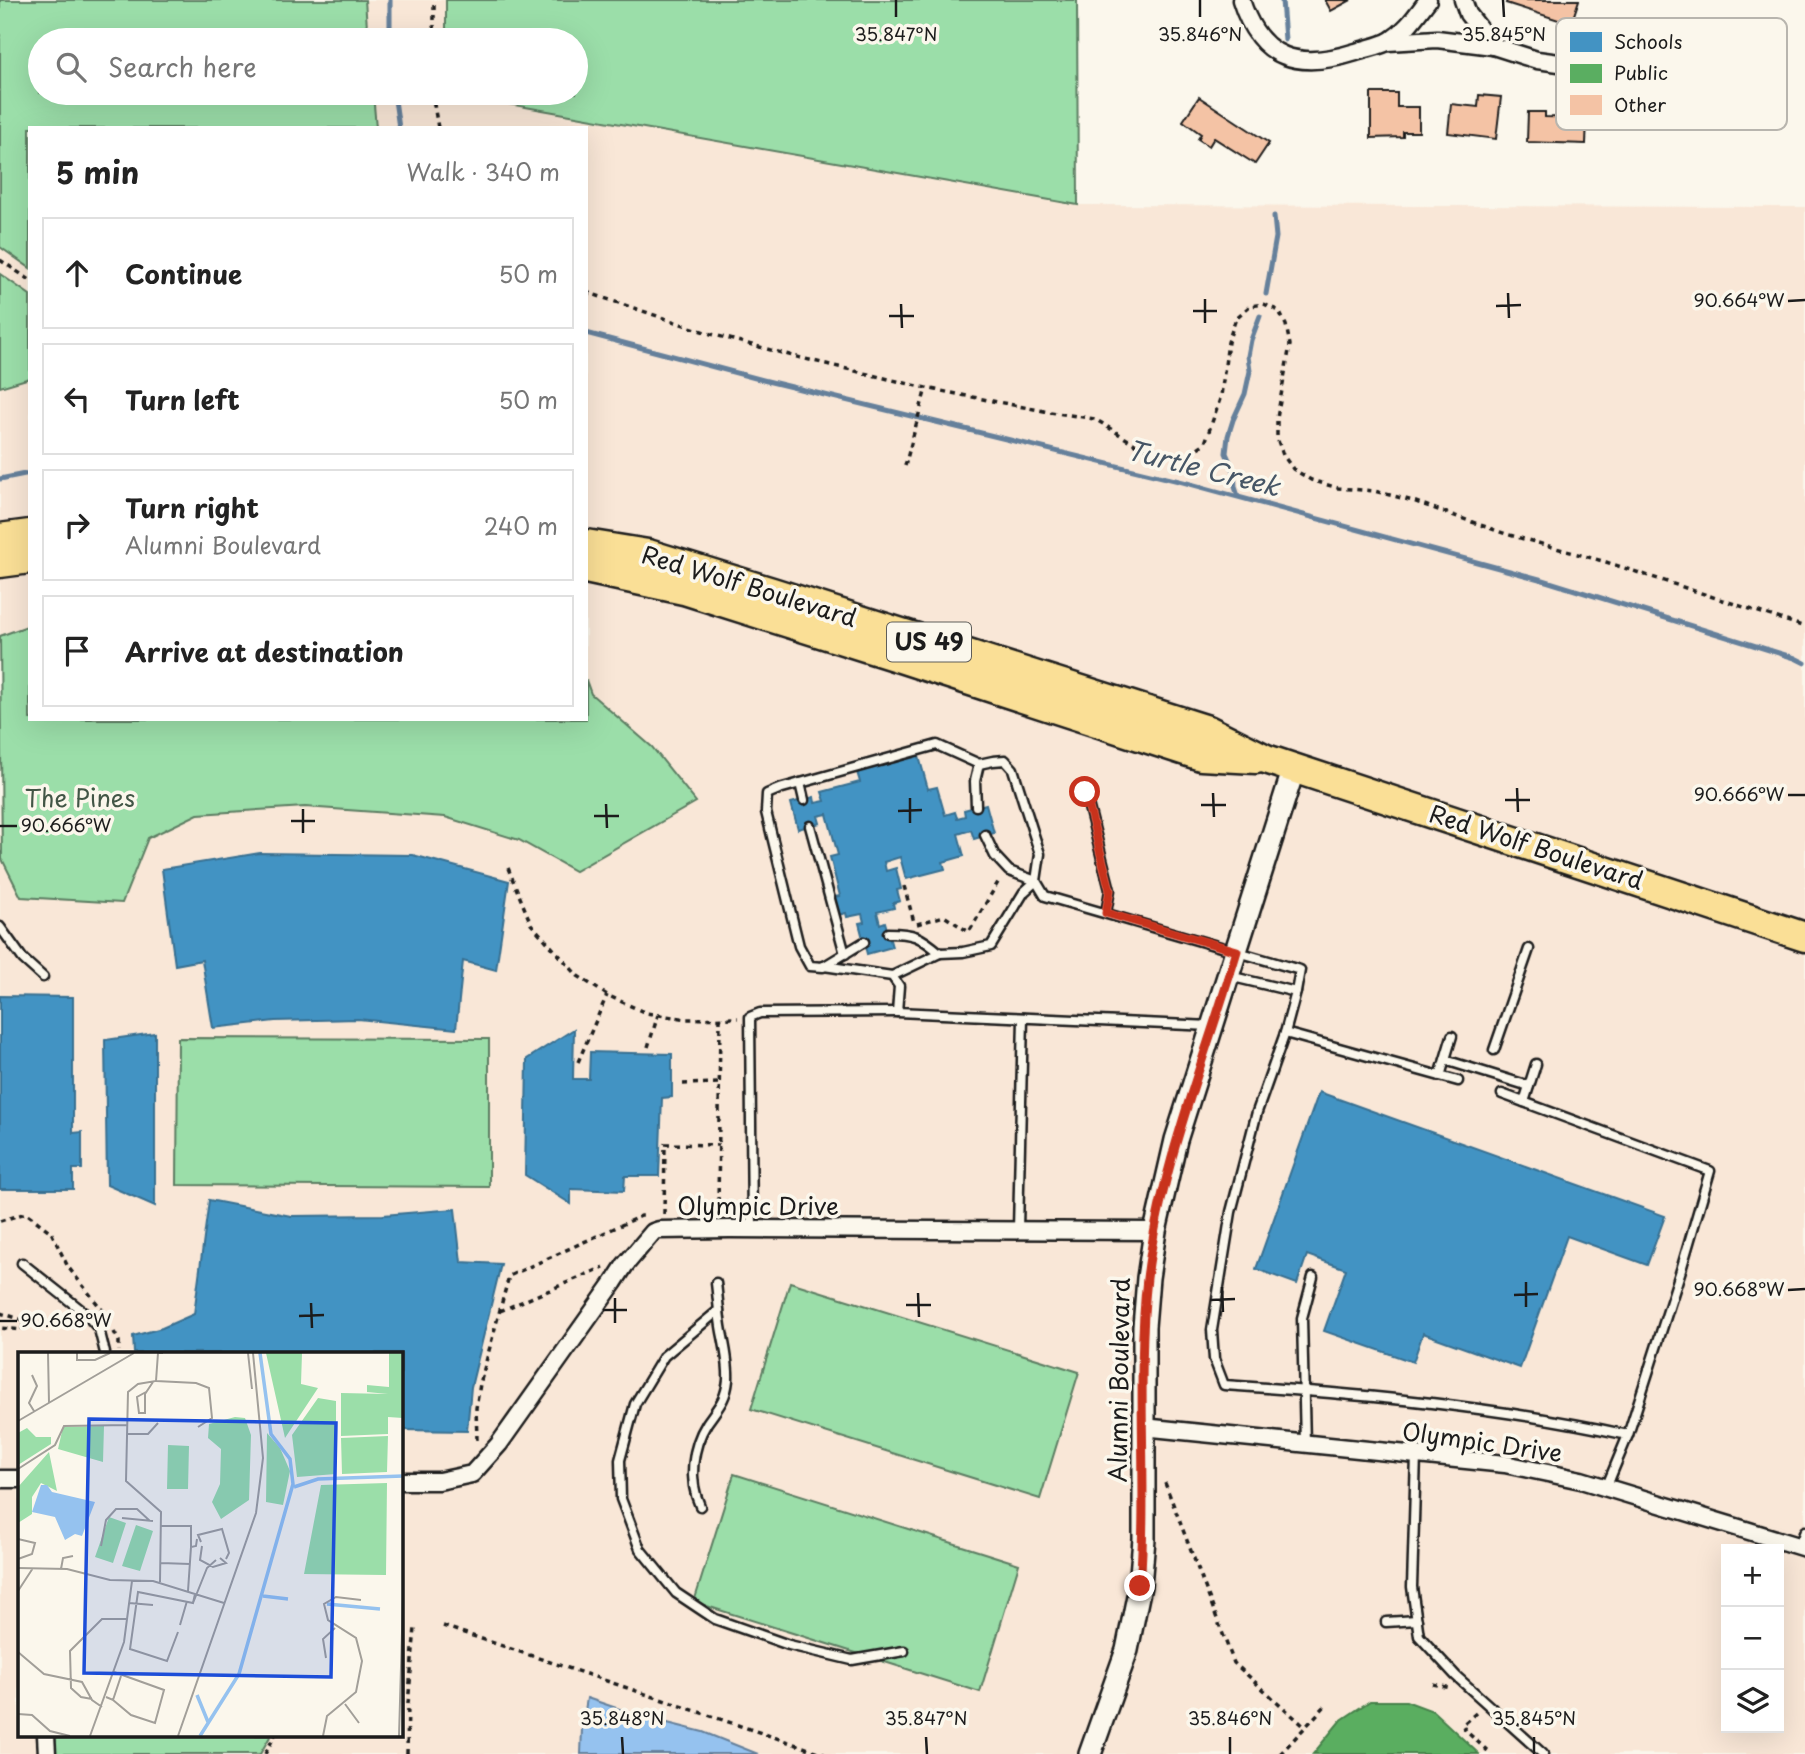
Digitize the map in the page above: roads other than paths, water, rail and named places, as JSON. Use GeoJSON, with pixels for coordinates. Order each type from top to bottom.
{"type":"FeatureCollection","features":[{"type":"Feature","properties":{"kind":"highway"},"geometry":{"type":"LineString","coordinates":[[0,538],[28,534]]}},
{"type":"Feature","properties":{"kind":"highway","name":"Red Wolf Boulevard"},"geometry":{"type":"LineString","coordinates":[[588,544],[648,554],[1208,730],[1266,759],[1805,937]]}},
{"type":"Feature","properties":{"kind":"highway"},"geometry":{"type":"LineString","coordinates":[[0,563],[28,559]]}},
{"type":"Feature","properties":{"kind":"highway","name":"Red Wolf Boulevard"},"geometry":{"type":"LineString","coordinates":[[588,569],[684,590],[1201,757],[1266,759]]}},
{"type":"Feature","properties":{"kind":"street"},"geometry":{"type":"LineString","coordinates":[[1241,0],[1259,39],[1280,55],[1301,60],[1336,58],[1388,42],[1437,39],[1493,46],[1537,60],[1556,63]]}},
{"type":"Feature","properties":{"kind":"street"},"geometry":{"type":"LineString","coordinates":[[1388,42],[1404,30],[1428,0]]}},
{"type":"Feature","properties":{"kind":"street"},"geometry":{"type":"LineString","coordinates":[[1463,0],[1468,14],[1493,46]]}},
{"type":"Feature","properties":{"kind":"street","name":"Alumni Boulevard"},"geometry":{"type":"LineString","coordinates":[[1090,1754],[1127,1650],[1140,1586],[1144,1539],[1144,1327],[1147,1278],[1155,1231],[1176,1140],[1294,768]]}},
{"type":"Feature","properties":{"kind":"street","name":"Olympic Drive"},"geometry":{"type":"LineString","coordinates":[[402,1481],[439,1481],[472,1474],[499,1444],[625,1265],[653,1232],[659,1230],[1155,1231]]}},
{"type":"Feature","properties":{"kind":"street","name":"Olympic Drive"},"geometry":{"type":"LineString","coordinates":[[1143,1427],[1505,1464],[1581,1480],[1803,1542]]}},
{"type":"Feature","properties":{"kind":"street"},"geometry":{"type":"LineString","coordinates":[[0,1479],[18,1479]]}},
{"type":"Feature","properties":{"kind":"street"},"geometry":{"type":"LineString","coordinates":[[46,1736],[47,1754]]}},
{"type":"Feature","properties":{"kind":"lane"},"geometry":{"type":"LineString","coordinates":[[937,744],[979,764],[1005,760],[1013,769],[1040,854],[1036,881],[1024,892],[991,946],[963,952],[940,953],[892,976],[810,966],[799,946],[766,812],[767,794],[800,783],[937,744]]}},
{"type":"Feature","properties":{"kind":"lane"},"geometry":{"type":"LineString","coordinates":[[976,806],[975,781],[979,764]]}},
{"type":"Feature","properties":{"kind":"lane"},"geometry":{"type":"LineString","coordinates":[[800,783],[804,800]]}},
{"type":"Feature","properties":{"kind":"lane"},"geometry":{"type":"LineString","coordinates":[[1085,792],[1110,890],[1106,913]]}},
{"type":"Feature","properties":{"kind":"lane"},"geometry":{"type":"LineString","coordinates":[[810,826],[845,954]]}},
{"type":"Feature","properties":{"kind":"lane"},"geometry":{"type":"LineString","coordinates":[[985,835],[995,856],[1006,868],[1036,881],[1045,896],[1300,970],[1285,1033],[1257,1112],[1231,1212],[1212,1330],[1214,1359],[1224,1385],[1437,1402],[1576,1423],[1628,1435]]}},
{"type":"Feature","properties":{"kind":"lane"},"geometry":{"type":"LineString","coordinates":[[0,927],[23,959],[43,978]]}},
{"type":"Feature","properties":{"kind":"lane"},"geometry":{"type":"LineString","coordinates":[[888,933],[909,933],[926,941],[940,953]]}},
{"type":"Feature","properties":{"kind":"lane"},"geometry":{"type":"LineString","coordinates":[[824,966],[864,942]]}},
{"type":"Feature","properties":{"kind":"lane"},"geometry":{"type":"LineString","coordinates":[[1494,1050],[1529,949]]}},
{"type":"Feature","properties":{"kind":"lane"},"geometry":{"type":"LineString","coordinates":[[892,976],[898,986],[897,1012]]}},
{"type":"Feature","properties":{"kind":"lane"},"geometry":{"type":"LineString","coordinates":[[1229,976],[1296,992]]}},
{"type":"Feature","properties":{"kind":"lane"},"geometry":{"type":"LineString","coordinates":[[752,1229],[750,1018],[760,1013],[897,1012],[1213,1026]]}},
{"type":"Feature","properties":{"kind":"lane"},"geometry":{"type":"LineString","coordinates":[[1018,1229],[1023,1017]]}},
{"type":"Feature","properties":{"kind":"lane"},"geometry":{"type":"LineString","coordinates":[[1285,1033],[1458,1081]]}},
{"type":"Feature","properties":{"kind":"lane"},"geometry":{"type":"LineString","coordinates":[[1440,1076],[1452,1036]]}},
{"type":"Feature","properties":{"kind":"lane"},"geometry":{"type":"LineString","coordinates":[[1445,1060],[1529,1086]]}},
{"type":"Feature","properties":{"kind":"lane"},"geometry":{"type":"LineString","coordinates":[[1524,1102],[1536,1064]]}},
{"type":"Feature","properties":{"kind":"lane"},"geometry":{"type":"LineString","coordinates":[[1502,1094],[1710,1171],[1628,1435],[1606,1488]]}},
{"type":"Feature","properties":{"kind":"lane"},"geometry":{"type":"LineString","coordinates":[[22,1263],[85,1312],[99,1329],[105,1352]]}},
{"type":"Feature","properties":{"kind":"lane"},"geometry":{"type":"LineString","coordinates":[[1305,1444],[1302,1318],[1313,1277]]}},
{"type":"Feature","properties":{"kind":"lane"},"geometry":{"type":"LineString","coordinates":[[701,1506],[693,1483],[695,1452],[705,1426],[723,1402],[728,1380],[716,1283]]}},
{"type":"Feature","properties":{"kind":"lane"},"geometry":{"type":"LineString","coordinates":[[719,1310],[664,1356],[635,1404],[620,1460],[621,1499],[640,1549],[676,1593],[715,1619],[789,1645],[852,1660],[904,1651]]}},
{"type":"Feature","properties":{"kind":"lane"},"geometry":{"type":"LineString","coordinates":[[1416,1455],[1412,1587],[1419,1636],[1451,1671],[1543,1754]]}},
{"type":"Feature","properties":{"kind":"lane"},"geometry":{"type":"LineString","coordinates":[[1386,1622],[1416,1620]]}},
{"type":"Feature","properties":{"kind":"water"},"geometry":{"type":"Polygon","coordinates":[[[587,1698],[640,1716],[703,1732],[758,1754],[581,1754],[587,1698]]]}},
{"type":"Feature","properties":{"kind":"waterway"},"geometry":{"type":"LineString","coordinates":[[390,0],[390,28]]}},
{"type":"Feature","properties":{"kind":"waterway"},"geometry":{"type":"LineString","coordinates":[[1282,0],[1285,40]]}},
{"type":"Feature","properties":{"kind":"waterway"},"geometry":{"type":"LineString","coordinates":[[396,105],[399,126]]}},
{"type":"Feature","properties":{"kind":"waterway"},"geometry":{"type":"LineString","coordinates":[[1266,294],[1276,237],[1274,216]]}},
{"type":"Feature","properties":{"kind":"waterway"},"geometry":{"type":"LineString","coordinates":[[1238,496],[1234,471],[1226,453],[1228,436],[1245,394],[1250,371],[1248,356],[1251,340],[1260,316]]}},
{"type":"Feature","properties":{"kind":"waterway","name":"Turtle Creek"},"geometry":{"type":"LineString","coordinates":[[588,334],[763,380],[1183,482],[1543,580],[1805,663]]}},
{"type":"Feature","properties":{"kind":"waterway","name":"Turtle Creek"},"geometry":{"type":"LineString","coordinates":[[0,479],[28,473]]}},
{"type":"Feature","properties":{"kind":"park label","name":"The Pines"},"geometry":{"type":"Point","coordinates":[80,799]}}]}
